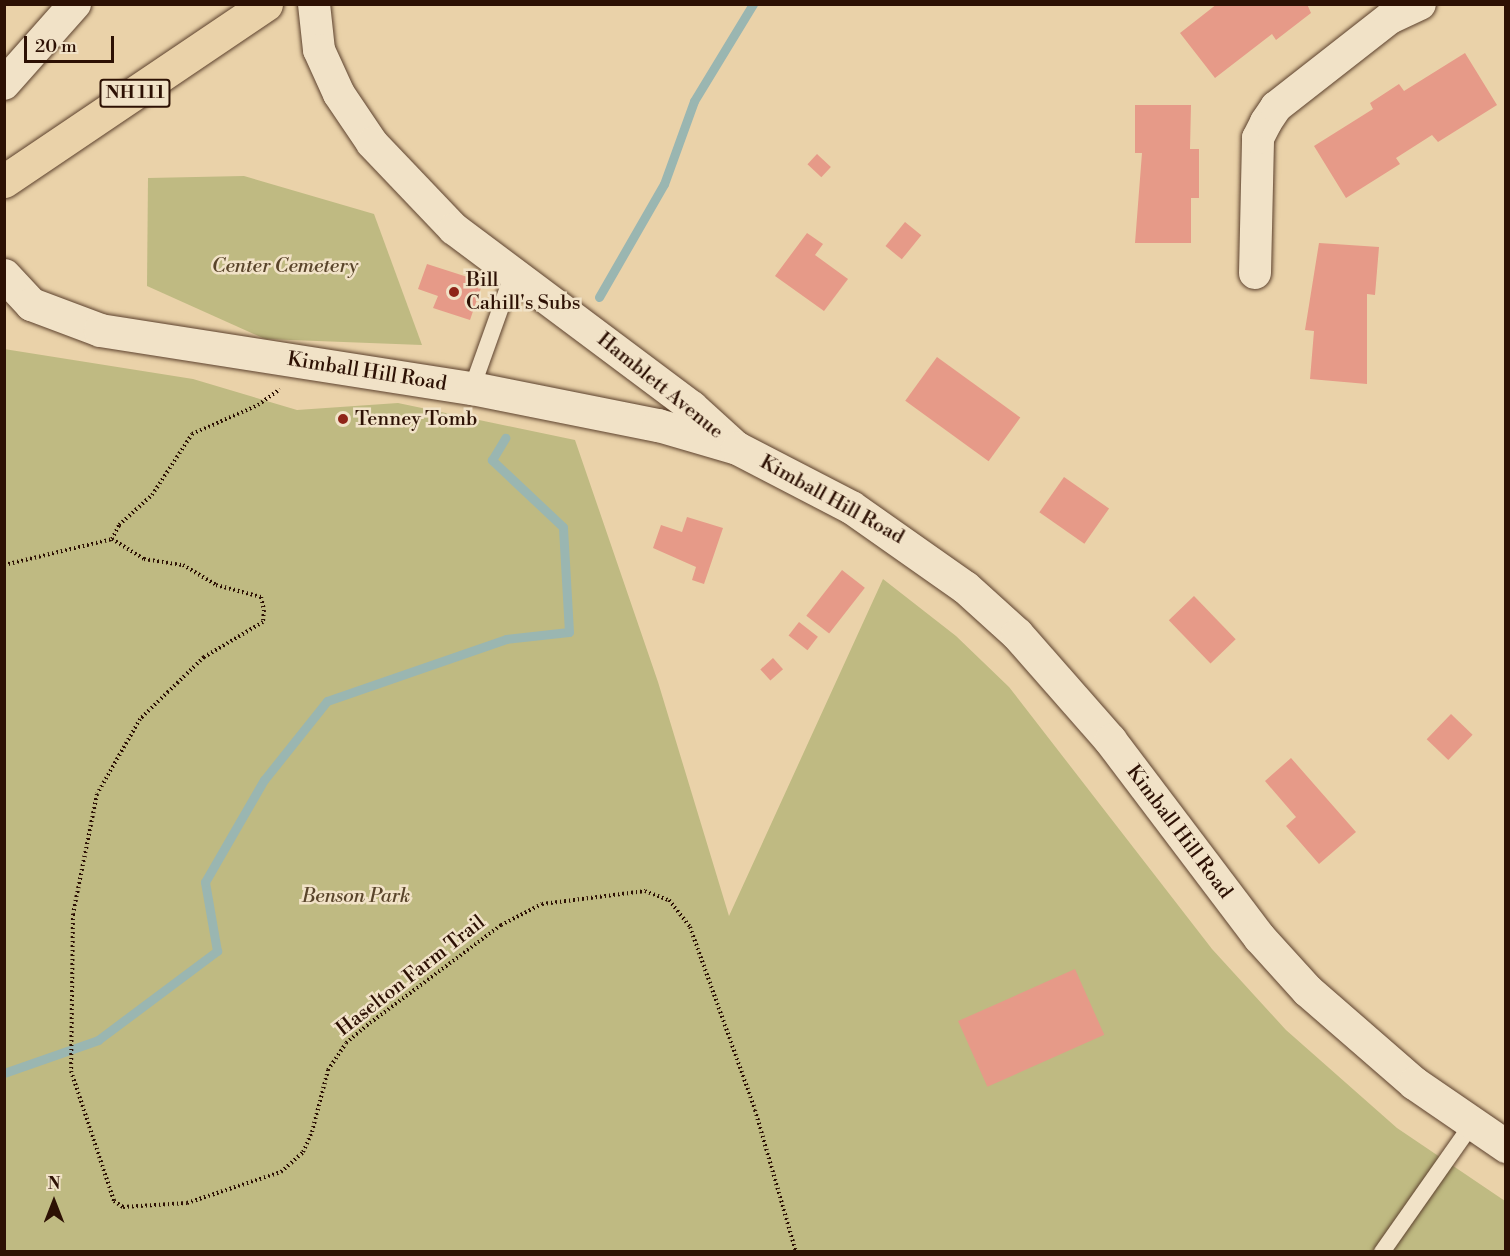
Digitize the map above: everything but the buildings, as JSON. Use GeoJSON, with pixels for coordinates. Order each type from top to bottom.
{"type":"FeatureCollection","features":[{"type":"Feature","properties":{"kind":"main road","name":"NH 111"},"geometry":{"type":"LineString","coordinates":[[4,181],[266,4]]}},
{"type":"Feature","properties":{"kind":"street"},"geometry":{"type":"LineString","coordinates":[[4,84],[75,4]]}},
{"type":"Feature","properties":{"kind":"street","name":"Hamblett Avenue"},"geometry":{"type":"LineString","coordinates":[[314,4],[319,50],[339,94],[372,143],[454,230],[514,271],[692,407],[737,448]]}},
{"type":"Feature","properties":{"kind":"street"},"geometry":{"type":"LineString","coordinates":[[1255,273],[1258,138],[1266,122],[1276,107],[1390,18],[1420,4]]}},
{"type":"Feature","properties":{"kind":"street","name":"Kimball Hill Road"},"geometry":{"type":"LineString","coordinates":[[4,275],[31,304],[70,321],[131,336],[472,388],[658,425],[737,448],[851,507],[910,544],[1017,634],[1110,740],[1259,937],[1307,990],[1414,1083],[1506,1146]]}},
{"type":"Feature","properties":{"kind":"street"},"geometry":{"type":"LineString","coordinates":[[4,316],[70,321]]}},
{"type":"Feature","properties":{"kind":"lane"},"geometry":{"type":"LineString","coordinates":[[472,388],[514,271]]}},
{"type":"Feature","properties":{"kind":"lane"},"geometry":{"type":"LineString","coordinates":[[1382,1251],[1472,1124]]}},
{"type":"Feature","properties":{"kind":"path"},"geometry":{"type":"LineString","coordinates":[[4,566],[112,539],[118,525],[153,495],[192,434],[258,405],[279,390],[302,362]]}},
{"type":"Feature","properties":{"kind":"path","name":"Haselton Farm Trail"},"geometry":{"type":"LineString","coordinates":[[112,539],[144,559],[183,565],[216,585],[261,597],[264,610],[263,622],[204,657],[140,718],[101,785],[74,914],[71,1071],[90,1140],[114,1201],[123,1207],[187,1203],[248,1186],[281,1172],[303,1152],[328,1070],[346,1043],[501,924],[542,904],[645,891],[669,900],[690,927],[755,1110],[796,1251]]}},
{"type":"Feature","properties":{"kind":"path"},"geometry":{"type":"LineString","coordinates":[[517,1251],[642,1251]]}},
{"type":"Feature","properties":{"kind":"green space","name":"Center Cemetery"},"geometry":{"type":"Polygon","coordinates":[[[244,176],[374,214],[422,345],[265,339],[147,286],[148,178],[244,176]]]}},
{"type":"Feature","properties":{"kind":"green space","name":"Benson Park"},"geometry":{"type":"Polygon","coordinates":[[[4,349],[193,379],[297,410],[398,403],[575,440],[658,682],[729,916],[883,579],[956,636],[1009,687],[1212,949],[1286,1030],[1397,1128],[1505,1201],[1505,1251],[5,1251],[4,349]]]}},
{"type":"Feature","properties":{"kind":"waterway"},"geometry":{"type":"LineString","coordinates":[[599,297],[664,184],[694,101],[753,4]]}},
{"type":"Feature","properties":{"kind":"waterway"},"geometry":{"type":"LineString","coordinates":[[4,1073],[98,1040],[217,951],[205,882],[264,780],[327,701],[506,639],[569,632],[563,527],[492,460],[505,438]]}},
{"type":"Feature","properties":{"kind":"place","name":"Bill Cahill's Subs"},"geometry":{"type":"Point","coordinates":[454,292]}},
{"type":"Feature","properties":{"kind":"place","name":"Tenney Tomb"},"geometry":{"type":"Point","coordinates":[343,419]}}]}
